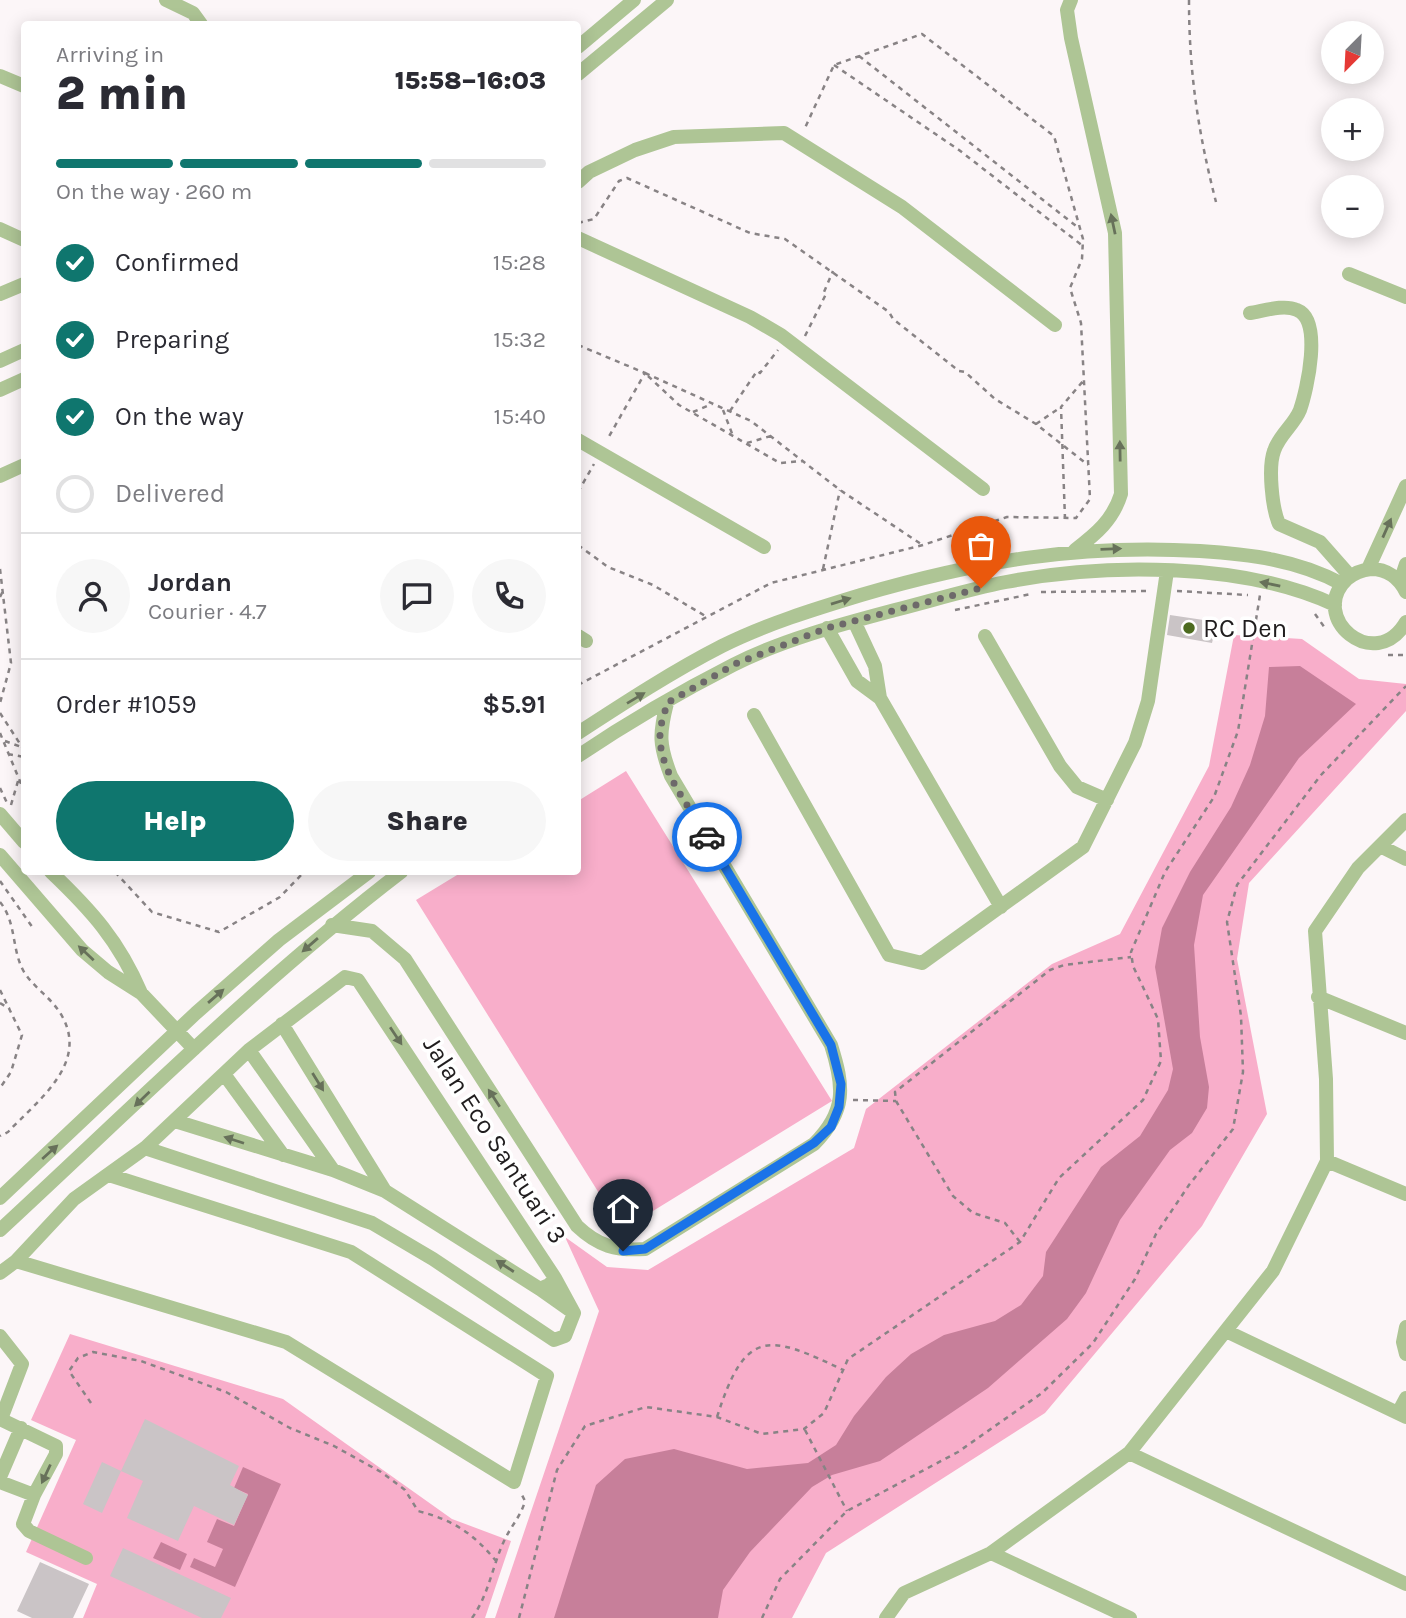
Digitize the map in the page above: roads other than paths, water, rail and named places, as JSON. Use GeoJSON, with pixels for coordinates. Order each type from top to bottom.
{"type":"FeatureCollection","features":[{"type":"Feature","properties":{"kind":"street"},"geometry":{"type":"LineString","coordinates":[[166,0],[193,13],[199,21]]}},
{"type":"Feature","properties":{"kind":"street"},"geometry":{"type":"LineString","coordinates":[[581,44],[634,0]]}},
{"type":"Feature","properties":{"kind":"street"},"geometry":{"type":"LineString","coordinates":[[581,72],[667,0]]}},
{"type":"Feature","properties":{"kind":"street"},"geometry":{"type":"LineString","coordinates":[[1071,0],[1067,10],[1071,38],[1115,233],[1121,494],[1116,512],[1099,532],[1075,550]]}},
{"type":"Feature","properties":{"kind":"street"},"geometry":{"type":"LineString","coordinates":[[0,76],[21,85]]}},
{"type":"Feature","properties":{"kind":"street"},"geometry":{"type":"LineString","coordinates":[[581,179],[589,172],[635,150],[674,137],[784,133],[902,207],[1055,325]]}},
{"type":"Feature","properties":{"kind":"street"},"geometry":{"type":"LineString","coordinates":[[0,229],[21,239]]}},
{"type":"Feature","properties":{"kind":"street"},"geometry":{"type":"LineString","coordinates":[[581,239],[750,317],[781,335],[983,489]]}},
{"type":"Feature","properties":{"kind":"street"},"geometry":{"type":"LineString","coordinates":[[1349,274],[1406,297]]}},
{"type":"Feature","properties":{"kind":"street"},"geometry":{"type":"LineString","coordinates":[[0,294],[21,285]]}},
{"type":"Feature","properties":{"kind":"street"},"geometry":{"type":"LineString","coordinates":[[1250,313],[1285,308],[1298,310],[1305,316],[1313,345],[1299,411],[1273,453],[1273,510],[1279,524],[1320,542],[1346,580]]}},
{"type":"Feature","properties":{"kind":"street"},"geometry":{"type":"LineString","coordinates":[[0,361],[21,351]]}},
{"type":"Feature","properties":{"kind":"street"},"geometry":{"type":"LineString","coordinates":[[0,390],[21,380]]}},
{"type":"Feature","properties":{"kind":"street"},"geometry":{"type":"LineString","coordinates":[[581,442],[764,547]]}},
{"type":"Feature","properties":{"kind":"street"},"geometry":{"type":"LineString","coordinates":[[0,476],[21,466]]}},
{"type":"Feature","properties":{"kind":"street"},"geometry":{"type":"LineString","coordinates":[[1368,569],[1406,486]]}},
{"type":"Feature","properties":{"kind":"street"},"geometry":{"type":"LineString","coordinates":[[581,731],[723,646],[818,608],[912,580],[989,563],[1075,550],[1138,547],[1237,554],[1312,568],[1346,580]]}},
{"type":"Feature","properties":{"kind":"street"},"geometry":{"type":"LineString","coordinates":[[1406,564],[1403,587],[1380,570],[1368,569],[1346,580],[1335,605],[1341,627],[1359,641],[1371,644],[1399,639],[1406,621]]}},
{"type":"Feature","properties":{"kind":"street"},"geometry":{"type":"LineString","coordinates":[[581,754],[735,664],[827,628],[1006,582],[1093,570],[1167,571],[1246,579],[1307,592],[1335,605]]}},
{"type":"Feature","properties":{"kind":"street"},"geometry":{"type":"LineString","coordinates":[[754,715],[889,955],[922,962],[1083,847],[1135,743],[1149,699],[1167,571]]}},
{"type":"Feature","properties":{"kind":"street"},"geometry":{"type":"LineString","coordinates":[[854,621],[875,666],[880,698],[1001,907]]}},
{"type":"Feature","properties":{"kind":"street"},"geometry":{"type":"LineString","coordinates":[[827,628],[857,681],[880,698]]}},
{"type":"Feature","properties":{"kind":"street"},"geometry":{"type":"LineString","coordinates":[[985,636],[1060,766],[1077,787],[1107,800]]}},
{"type":"Feature","properties":{"kind":"street"},"geometry":{"type":"LineString","coordinates":[[332,925],[372,931],[405,959],[577,1226],[592,1240],[623,1251],[645,1249],[814,1143],[831,1127],[840,1099],[841,1084],[831,1045],[671,776],[661,751],[659,733],[667,703]]}},
{"type":"Feature","properties":{"kind":"street"},"geometry":{"type":"LineString","coordinates":[[0,814],[21,838]]}},
{"type":"Feature","properties":{"kind":"street"},"geometry":{"type":"LineString","coordinates":[[886,1618],[904,1593],[991,1553],[1129,1453],[1228,1332],[1273,1271],[1327,1161],[1326,1079],[1315,931],[1358,868],[1382,847],[1406,820]]}},
{"type":"Feature","properties":{"kind":"street"},"geometry":{"type":"LineString","coordinates":[[1382,847],[1406,859]]}},
{"type":"Feature","properties":{"kind":"street"},"geometry":{"type":"LineString","coordinates":[[0,855],[82,950],[108,972],[141,993],[194,1049]]}},
{"type":"Feature","properties":{"kind":"street"},"geometry":{"type":"LineString","coordinates":[[54,875],[105,927],[126,956],[141,993]]}},
{"type":"Feature","properties":{"kind":"street"},"geometry":{"type":"LineString","coordinates":[[0,1198],[109,1098],[177,1030],[279,940],[365,875]]}},
{"type":"Feature","properties":{"kind":"street"},"geometry":{"type":"LineString","coordinates":[[0,1230],[332,925],[397,875]]}},
{"type":"Feature","properties":{"kind":"street","name":"Jalan Eco Santuari 3"},"geometry":{"type":"LineString","coordinates":[[0,1273],[16,1261],[74,1199],[145,1148],[249,1050],[345,976],[358,980],[555,1278],[540,1289],[385,1191],[333,1170],[175,1121]]}},
{"type":"Feature","properties":{"kind":"street"},"geometry":{"type":"LineString","coordinates":[[1318,997],[1406,1033]]}},
{"type":"Feature","properties":{"kind":"street"},"geometry":{"type":"LineString","coordinates":[[282,1024],[385,1191]]}},
{"type":"Feature","properties":{"kind":"street"},"geometry":{"type":"LineString","coordinates":[[249,1050],[333,1170]]}},
{"type":"Feature","properties":{"kind":"street"},"geometry":{"type":"LineString","coordinates":[[224,1074],[283,1155]]}},
{"type":"Feature","properties":{"kind":"street"},"geometry":{"type":"LineString","coordinates":[[145,1148],[372,1223],[433,1259],[554,1340],[565,1336],[574,1313],[555,1278]]}},
{"type":"Feature","properties":{"kind":"street"},"geometry":{"type":"LineString","coordinates":[[1327,1161],[1406,1194]]}},
{"type":"Feature","properties":{"kind":"street"},"geometry":{"type":"LineString","coordinates":[[16,1261],[286,1342],[514,1482],[547,1376],[351,1252],[109,1175]]}},
{"type":"Feature","properties":{"kind":"street"},"geometry":{"type":"LineString","coordinates":[[540,1289],[574,1313]]}},
{"type":"Feature","properties":{"kind":"street"},"geometry":{"type":"LineString","coordinates":[[1406,1327],[1403,1342],[1406,1354]]}},
{"type":"Feature","properties":{"kind":"street"},"geometry":{"type":"LineString","coordinates":[[1228,1332],[1402,1415],[1406,1398]]}},
{"type":"Feature","properties":{"kind":"street"},"geometry":{"type":"LineString","coordinates":[[0,1336],[22,1364],[0,1419],[56,1446],[56,1454],[34,1495],[23,1524],[29,1531],[86,1558]]}},
{"type":"Feature","properties":{"kind":"street"},"geometry":{"type":"LineString","coordinates":[[21,1428],[0,1480],[34,1495]]}},
{"type":"Feature","properties":{"kind":"street"},"geometry":{"type":"LineString","coordinates":[[1129,1453],[1406,1584]]}},
{"type":"Feature","properties":{"kind":"street"},"geometry":{"type":"LineString","coordinates":[[991,1553],[1130,1618]]}},
{"type":"Feature","properties":{"kind":"place","name":"RC Den"},"geometry":{"type":"Point","coordinates":[1189,628]}}]}
